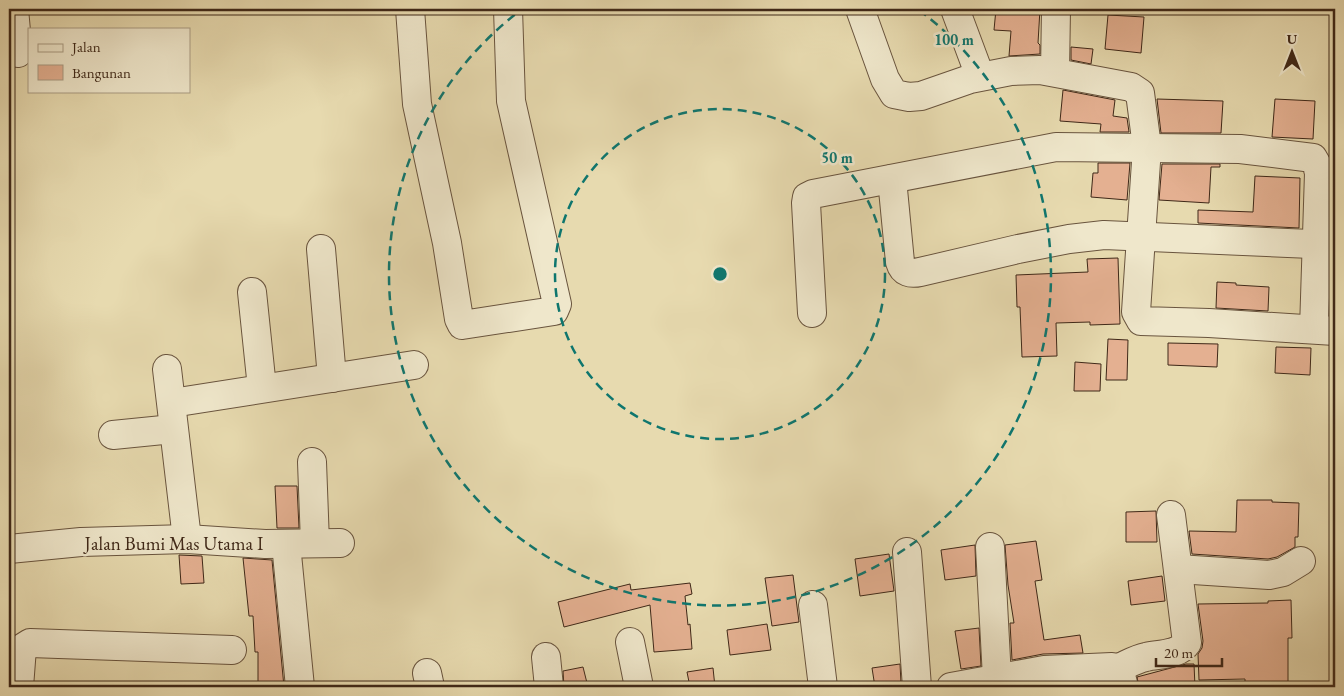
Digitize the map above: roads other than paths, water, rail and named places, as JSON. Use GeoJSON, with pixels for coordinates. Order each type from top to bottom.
{"type":"FeatureCollection","features":[{"type":"Feature","properties":{"kind":"street"},"geometry":{"type":"LineString","coordinates":[[14,9],[18,53]]}},
{"type":"Feature","properties":{"kind":"street"},"geometry":{"type":"LineString","coordinates":[[410,9],[417,104],[447,243],[459,319],[462,326],[554,311],[557,304],[511,101],[508,9]]}},
{"type":"Feature","properties":{"kind":"street"},"geometry":{"type":"LineString","coordinates":[[812,313],[806,203],[807,197],[813,194],[1056,147],[1148,147],[1240,149],[1313,158],[1317,164],[1326,244],[1325,330],[1209,323],[1140,322],[1136,312],[1148,147],[1140,93],[1131,87],[1055,72],[1011,70],[980,76],[920,96],[909,97],[894,94],[885,79],[860,9]]}},
{"type":"Feature","properties":{"kind":"street"},"geometry":{"type":"LineString","coordinates":[[955,9],[980,76]]}},
{"type":"Feature","properties":{"kind":"street"},"geometry":{"type":"LineString","coordinates":[[1055,72],[1056,9]]}},
{"type":"Feature","properties":{"kind":"street"},"geometry":{"type":"LineString","coordinates":[[892,179],[900,262],[909,273],[1018,249],[1104,235],[1326,244]]}},
{"type":"Feature","properties":{"kind":"street"},"geometry":{"type":"LineString","coordinates":[[320,249],[332,378]]}},
{"type":"Feature","properties":{"kind":"street"},"geometry":{"type":"LineString","coordinates":[[252,292],[262,388]]}},
{"type":"Feature","properties":{"kind":"street"},"geometry":{"type":"LineString","coordinates":[[113,435],[262,388],[414,365]]}},
{"type":"Feature","properties":{"kind":"street"},"geometry":{"type":"LineString","coordinates":[[167,369],[187,540]]}},
{"type":"Feature","properties":{"kind":"street","name":"Jalan Bumi Mas Utama I"},"geometry":{"type":"LineString","coordinates":[[9,549],[81,542],[187,540],[264,544],[327,543],[312,462]]}},
{"type":"Feature","properties":{"kind":"street"},"geometry":{"type":"LineString","coordinates":[[951,687],[997,678],[1044,678],[1112,667],[1122,678],[1144,658],[1178,651],[1184,647],[1187,643],[1171,515]]}},
{"type":"Feature","properties":{"kind":"street"},"geometry":{"type":"LineString","coordinates":[[286,544],[300,687]]}},
{"type":"Feature","properties":{"kind":"street"},"geometry":{"type":"LineString","coordinates":[[990,547],[997,678]]}},
{"type":"Feature","properties":{"kind":"street"},"geometry":{"type":"LineString","coordinates":[[907,552],[917,687]]}},
{"type":"Feature","properties":{"kind":"street"},"geometry":{"type":"LineString","coordinates":[[1178,569],[1269,575],[1283,572],[1301,561]]}},
{"type":"Feature","properties":{"kind":"street"},"geometry":{"type":"LineString","coordinates":[[812,605],[824,687]]}},
{"type":"Feature","properties":{"kind":"street"},"geometry":{"type":"LineString","coordinates":[[630,642],[638,687]]}},
{"type":"Feature","properties":{"kind":"street"},"geometry":{"type":"LineString","coordinates":[[19,687],[22,648],[30,643],[232,650]]}},
{"type":"Feature","properties":{"kind":"street"},"geometry":{"type":"LineString","coordinates":[[546,657],[549,687]]}}]}
